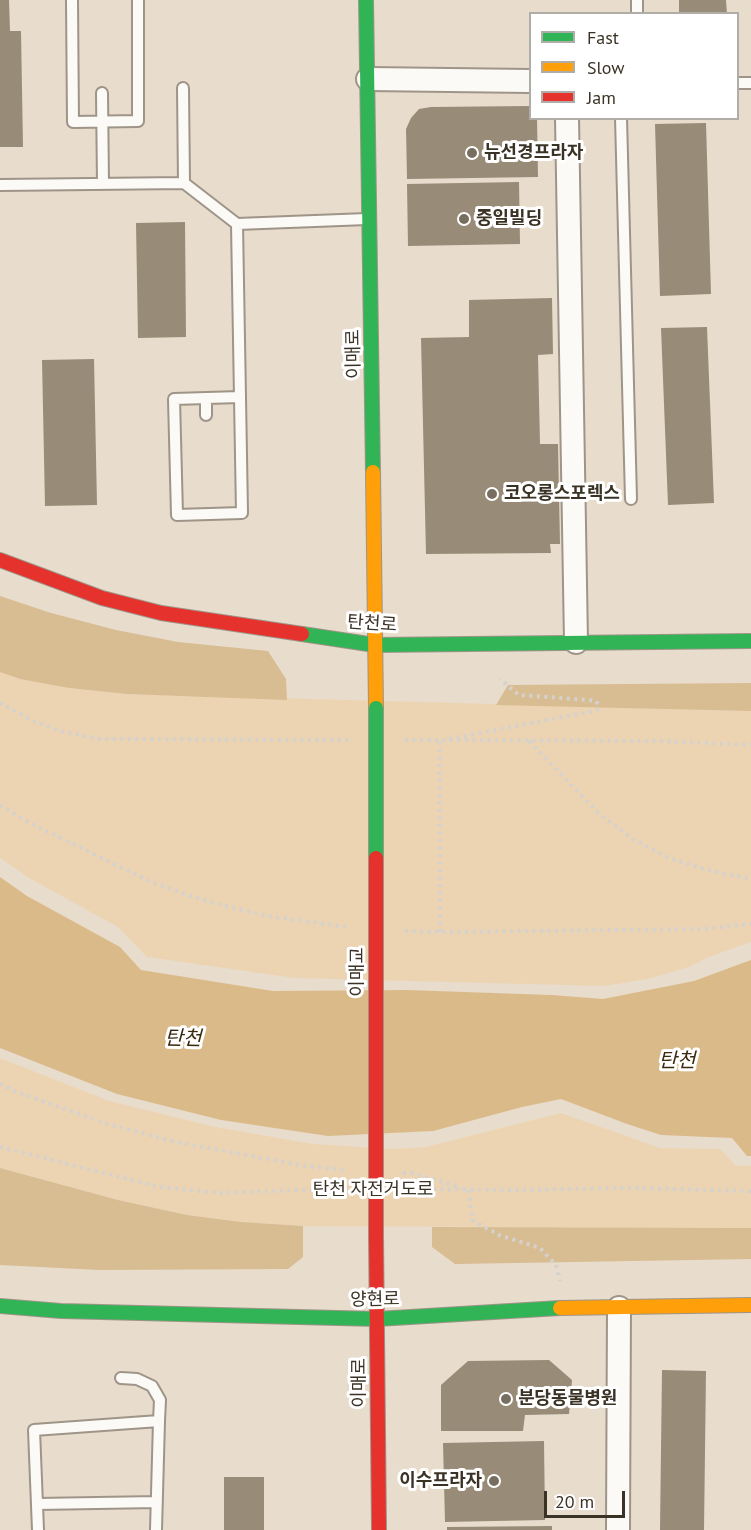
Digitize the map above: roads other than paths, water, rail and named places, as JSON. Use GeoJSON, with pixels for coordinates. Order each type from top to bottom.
{"type":"FeatureCollection","features":[{"type":"Feature","properties":{"kind":"street","name":"이매로"},"geometry":{"type":"LineString","coordinates":[[366,0],[376,708]]}},
{"type":"Feature","properties":{"kind":"street"},"geometry":{"type":"LineString","coordinates":[[368,79],[529,81]]}},
{"type":"Feature","properties":{"kind":"street"},"geometry":{"type":"LineString","coordinates":[[567,120],[576,642]]}},
{"type":"Feature","properties":{"kind":"street","name":"탄천로"},"geometry":{"type":"LineString","coordinates":[[0,560],[102,598],[161,614],[375,645],[751,641]]}},
{"type":"Feature","properties":{"kind":"street","name":"이매교"},"geometry":{"type":"LineString","coordinates":[[376,708],[376,1235]]}},
{"type":"Feature","properties":{"kind":"street","name":"이매로"},"geometry":{"type":"LineString","coordinates":[[376,1235],[379,1530]]}},
{"type":"Feature","properties":{"kind":"street","name":"양현로"},"geometry":{"type":"LineString","coordinates":[[0,1306],[61,1311],[377,1319],[567,1308],[751,1305]]}},
{"type":"Feature","properties":{"kind":"street"},"geometry":{"type":"LineString","coordinates":[[618,1530],[619,1308]]}},
{"type":"Feature","properties":{"kind":"lane"},"geometry":{"type":"LineString","coordinates":[[72,0],[73,122],[138,121],[138,0]]}},
{"type":"Feature","properties":{"kind":"lane"},"geometry":{"type":"LineString","coordinates":[[183,88],[184,183]]}},
{"type":"Feature","properties":{"kind":"lane"},"geometry":{"type":"LineString","coordinates":[[102,93],[103,184]]}},
{"type":"Feature","properties":{"kind":"lane"},"geometry":{"type":"LineString","coordinates":[[621,120],[631,499]]}},
{"type":"Feature","properties":{"kind":"lane"},"geometry":{"type":"LineString","coordinates":[[0,185],[184,183],[237,224],[370,219]]}},
{"type":"Feature","properties":{"kind":"lane"},"geometry":{"type":"LineString","coordinates":[[237,224],[240,397],[242,513],[177,515],[174,399],[240,397]]}},
{"type":"Feature","properties":{"kind":"lane"},"geometry":{"type":"LineString","coordinates":[[206,398],[206,415]]}},
{"type":"Feature","properties":{"kind":"lane"},"geometry":{"type":"LineString","coordinates":[[121,1378],[136,1379],[152,1386],[160,1400],[156,1530]]}},
{"type":"Feature","properties":{"kind":"lane"},"geometry":{"type":"LineString","coordinates":[[38,1530],[34,1430],[159,1421]]}},
{"type":"Feature","properties":{"kind":"lane"},"geometry":{"type":"LineString","coordinates":[[37,1504],[157,1502]]}},
{"type":"Feature","properties":{"kind":"water","name":"탄천"},"geometry":{"type":"Polygon","coordinates":[[[0,877],[27,896],[120,947],[141,970],[273,991],[406,990],[603,999],[694,981],[751,960],[751,1156],[747,1156],[732,1138],[661,1135],[561,1099],[433,1131],[328,1136],[221,1120],[117,1094],[0,1048],[0,877]]]}},
{"type":"Feature","properties":{"kind":"place","name":"뉴선경프라자"},"geometry":{"type":"Point","coordinates":[472,153]}},
{"type":"Feature","properties":{"kind":"place","name":"중일빌딩"},"geometry":{"type":"Point","coordinates":[464,219]}},
{"type":"Feature","properties":{"kind":"place","name":"코오롱스포렉스"},"geometry":{"type":"Point","coordinates":[492,494]}},
{"type":"Feature","properties":{"kind":"place","name":"분당동물병원"},"geometry":{"type":"Point","coordinates":[506,1399]}},
{"type":"Feature","properties":{"kind":"place","name":"이수프라자"},"geometry":{"type":"Point","coordinates":[494,1481]}}]}
